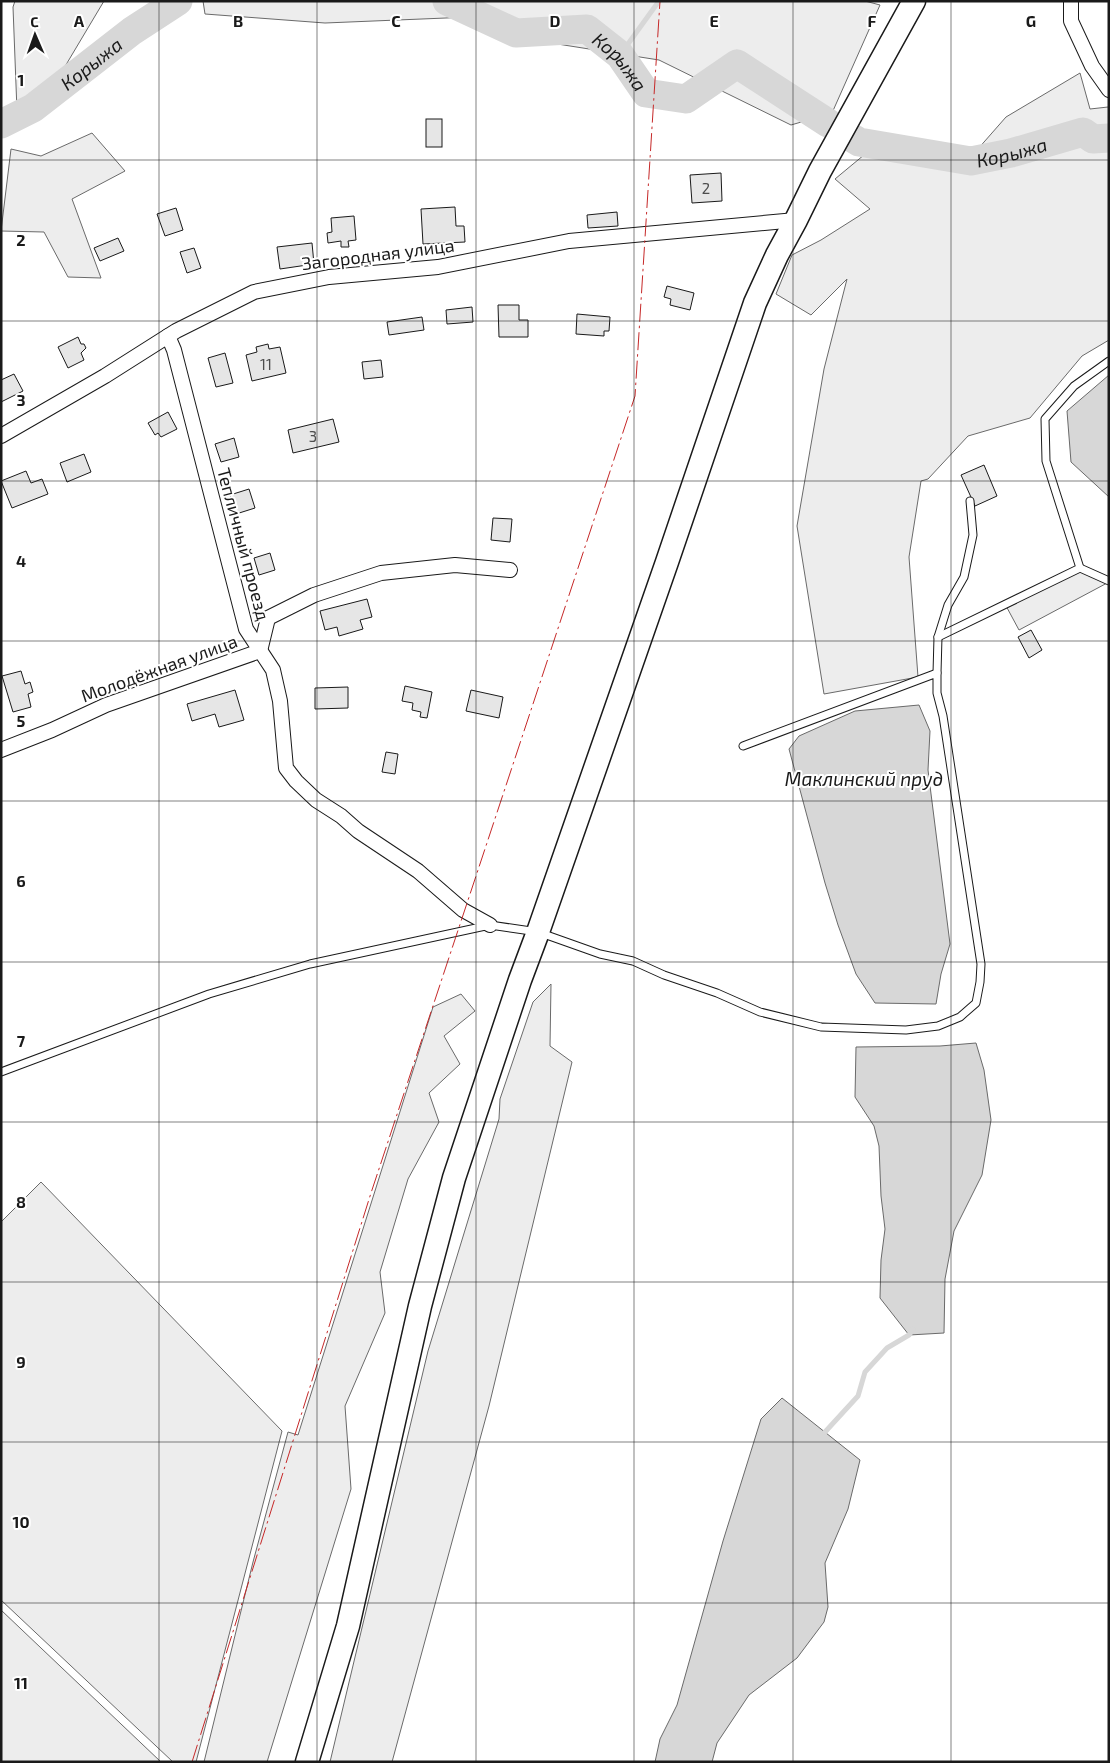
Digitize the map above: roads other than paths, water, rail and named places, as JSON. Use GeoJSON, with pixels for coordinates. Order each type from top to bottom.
{"type":"FeatureCollection","features":[{"type":"Feature","properties":{"kind":"main road"},"geometry":{"type":"LineString","coordinates":[[308,1762],[348,1626],[418,1316],[454,1178],[520,980],[667,562],[755,303],[820,171],[914,1]]}},
{"type":"Feature","properties":{"kind":"street"},"geometry":{"type":"LineString","coordinates":[[1071,1],[1071,21],[1092,66],[1109,90]]}},
{"type":"Feature","properties":{"kind":"street","name":"Загородная улица"},"geometry":{"type":"LineString","coordinates":[[1,436],[105,376],[168,336],[254,292],[329,277],[438,268],[569,241],[796,220]]}},
{"type":"Feature","properties":{"kind":"street","name":"Тепличный проезд"},"geometry":{"type":"LineString","coordinates":[[168,336],[174,350],[246,629],[273,670],[280,702],[286,768],[296,781],[316,800],[418,871],[463,910],[490,925]]}},
{"type":"Feature","properties":{"kind":"street","name":"Молодёжная улица"},"geometry":{"type":"LineString","coordinates":[[1,750],[52,730],[106,705],[260,651],[268,618],[314,595],[380,573],[455,565],[510,570]]}},
{"type":"Feature","properties":{"kind":"lane"},"geometry":{"type":"LineString","coordinates":[[1109,361],[1074,386],[1045,419],[1046,461],[1080,568],[1109,581]]}},
{"type":"Feature","properties":{"kind":"lane"},"geometry":{"type":"LineString","coordinates":[[1,1072],[218,991],[310,964],[490,925],[538,932],[600,954],[633,961],[664,975],[717,993],[760,1012],[821,1027],[906,1030],[938,1026],[960,1017],[976,1003],[981,964],[943,716],[937,693],[936,673],[938,637],[948,605],[964,577],[973,535],[970,501]]}},
{"type":"Feature","properties":{"kind":"lane"},"geometry":{"type":"LineString","coordinates":[[938,637],[1080,568]]}},
{"type":"Feature","properties":{"kind":"lane"},"geometry":{"type":"LineString","coordinates":[[743,746],[936,673]]}},
{"type":"Feature","properties":{"kind":"water"},"geometry":{"type":"Polygon","coordinates":[[[1109,375],[1109,497],[1071,462],[1067,411],[1109,375]]]}},
{"type":"Feature","properties":{"kind":"water","name":"Маклинский пруд"},"geometry":{"type":"Polygon","coordinates":[[[919,705],[930,731],[928,770],[950,944],[941,974],[936,1004],[875,1003],[856,974],[838,925],[789,749],[799,736],[855,711],[919,705]]]}},
{"type":"Feature","properties":{"kind":"water"},"geometry":{"type":"Polygon","coordinates":[[[976,1043],[984,1070],[991,1120],[982,1175],[954,1231],[945,1279],[944,1333],[909,1335],[880,1298],[881,1260],[885,1229],[881,1196],[879,1146],[874,1126],[855,1097],[856,1047],[940,1046],[976,1043]]]}},
{"type":"Feature","properties":{"kind":"water"},"geometry":{"type":"Polygon","coordinates":[[[782,1398],[860,1460],[848,1509],[825,1563],[828,1607],[824,1622],[797,1658],[749,1695],[717,1743],[712,1762],[655,1762],[660,1739],[677,1705],[723,1541],[761,1419],[782,1398]]]}},
{"type":"Feature","properties":{"kind":"waterway","name":"Корыжа"},"geometry":{"type":"LineString","coordinates":[[1,124],[33,108],[132,31],[178,1]]}},
{"type":"Feature","properties":{"kind":"waterway","name":"Корыжа"},"geometry":{"type":"LineString","coordinates":[[447,1],[516,33],[587,29],[620,55],[646,93],[686,99],[737,64],[828,123]]}},
{"type":"Feature","properties":{"kind":"waterway"},"geometry":{"type":"LineString","coordinates":[[620,55],[659,1]]}},
{"type":"Feature","properties":{"kind":"waterway","name":"Корыжа"},"geometry":{"type":"LineString","coordinates":[[854,139],[859,142],[971,161],[1011,153],[1083,132],[1093,139],[1109,138]]}},
{"type":"Feature","properties":{"kind":"waterway"},"geometry":{"type":"LineString","coordinates":[[825,1432],[858,1396],[865,1372],[887,1348],[909,1335],[913,1329]]}}]}
